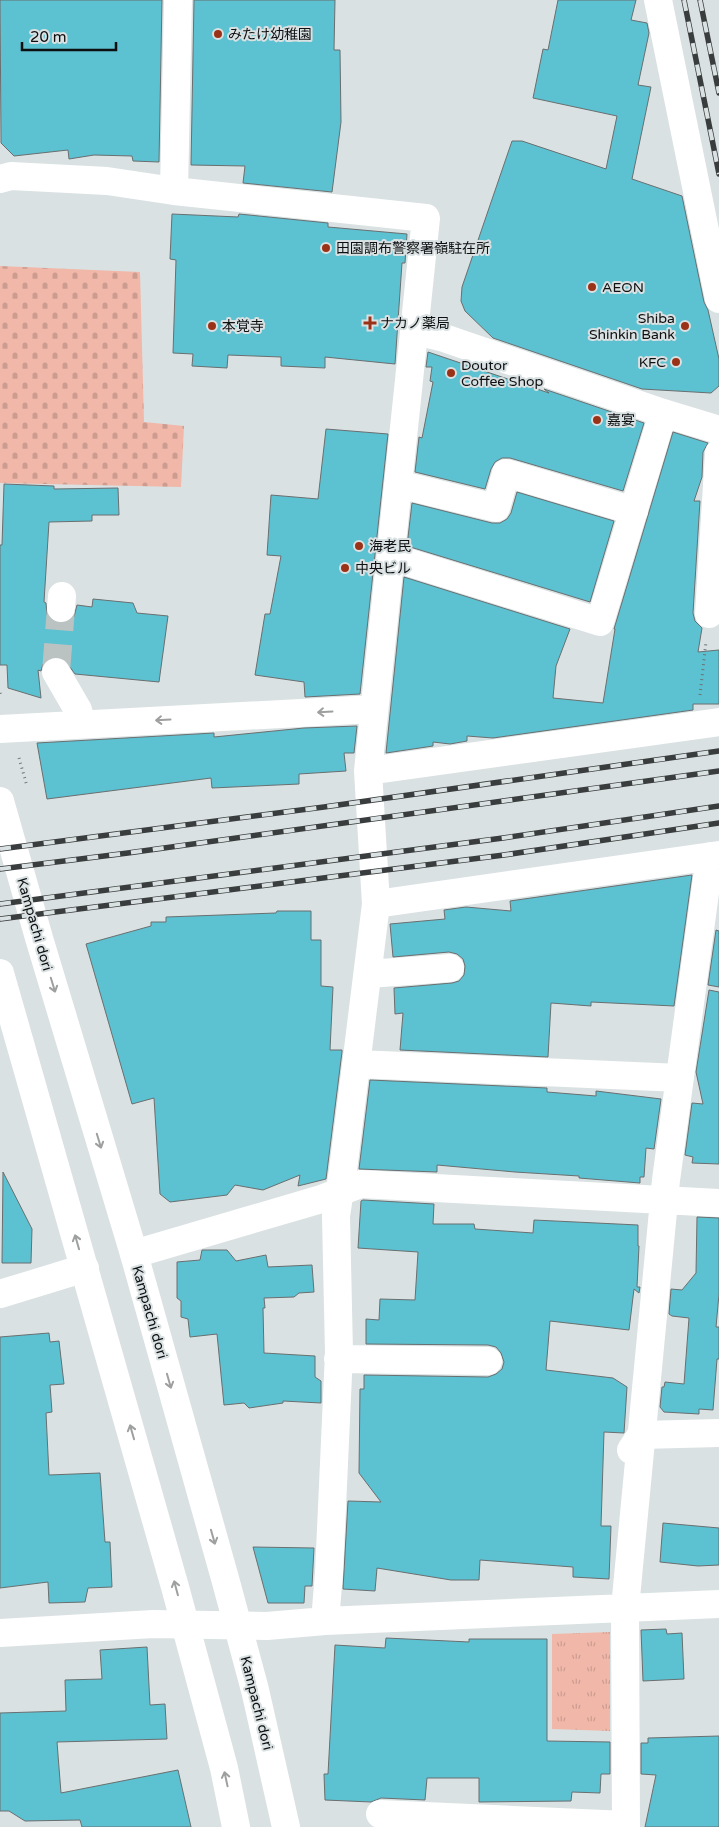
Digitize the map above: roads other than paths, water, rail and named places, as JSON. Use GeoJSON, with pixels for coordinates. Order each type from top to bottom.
{"type":"FeatureCollection","features":[{"type":"Feature","properties":{"kind":"street"},"geometry":{"type":"LineString","coordinates":[[174,191],[178,0]]}},
{"type":"Feature","properties":{"kind":"street"},"geometry":{"type":"LineString","coordinates":[[658,0],[719,299]]}},
{"type":"Feature","properties":{"kind":"street"},"geometry":{"type":"LineString","coordinates":[[0,179],[11,176],[107,181],[174,191],[426,218],[368,779],[376,897],[357,1064],[336,1216],[338,1359],[322,1525],[325,1621]]}},
{"type":"Feature","properties":{"kind":"street"},"geometry":{"type":"LineString","coordinates":[[415,331],[444,338],[663,414],[719,430]]}},
{"type":"Feature","properties":{"kind":"street"},"geometry":{"type":"LineString","coordinates":[[391,557],[600,622],[663,414]]}},
{"type":"Feature","properties":{"kind":"street"},"geometry":{"type":"LineString","coordinates":[[709,614],[719,453]]}},
{"type":"Feature","properties":{"kind":"street"},"geometry":{"type":"LineString","coordinates":[[398,484],[496,508],[506,473],[634,511]]}},
{"type":"Feature","properties":{"kind":"street"},"geometry":{"type":"LineString","coordinates":[[56,672],[78,710],[82,724]]}},
{"type":"Feature","properties":{"kind":"street"},"geometry":{"type":"LineString","coordinates":[[0,729],[374,709]]}},
{"type":"Feature","properties":{"kind":"street"},"geometry":{"type":"LineString","coordinates":[[368,779],[708,724]]}},
{"type":"Feature","properties":{"kind":"street","name":"Kampachi dori"},"geometry":{"type":"LineString","coordinates":[[3,811],[38,938],[134,1254],[226,1582],[236,1626],[255,1690],[286,1827]]}},
{"type":"Feature","properties":{"kind":"street"},"geometry":{"type":"LineString","coordinates":[[376,897],[714,856],[680,1078],[635,1443],[625,1608],[626,1826],[380,1814]]}},
{"type":"Feature","properties":{"kind":"street"},"geometry":{"type":"LineString","coordinates":[[368,974],[450,968]]}},
{"type":"Feature","properties":{"kind":"street"},"geometry":{"type":"LineString","coordinates":[[2,988],[140,1459],[224,1768],[236,1827]]}},
{"type":"Feature","properties":{"kind":"street"},"geometry":{"type":"LineString","coordinates":[[357,1064],[680,1078]]}},
{"type":"Feature","properties":{"kind":"street"},"geometry":{"type":"LineString","coordinates":[[134,1254],[318,1200],[361,1184],[719,1202]]}},
{"type":"Feature","properties":{"kind":"street"},"geometry":{"type":"LineString","coordinates":[[0,1294],[85,1268]]}},
{"type":"Feature","properties":{"kind":"street"},"geometry":{"type":"LineString","coordinates":[[338,1359],[488,1361]]}},
{"type":"Feature","properties":{"kind":"street"},"geometry":{"type":"LineString","coordinates":[[635,1443],[719,1433]]}},
{"type":"Feature","properties":{"kind":"street"},"geometry":{"type":"LineString","coordinates":[[0,1633],[153,1624],[267,1626],[325,1621],[719,1604]]}},
{"type":"Feature","properties":{"kind":"tunnel"},"geometry":{"type":"LineString","coordinates":[[56,672],[61,608]]}},
{"type":"Feature","properties":{"kind":"railway"},"geometry":{"type":"LineString","coordinates":[[684,0],[719,174]]}},
{"type":"Feature","properties":{"kind":"railway"},"geometry":{"type":"LineString","coordinates":[[700,0],[719,93]]}},
{"type":"Feature","properties":{"kind":"railway"},"geometry":{"type":"LineString","coordinates":[[0,849],[324,807],[719,751]]}},
{"type":"Feature","properties":{"kind":"railway"},"geometry":{"type":"LineString","coordinates":[[0,869],[719,771]]}},
{"type":"Feature","properties":{"kind":"railway"},"geometry":{"type":"LineString","coordinates":[[0,904],[503,838],[719,806]]}},
{"type":"Feature","properties":{"kind":"railway"},"geometry":{"type":"LineString","coordinates":[[0,919],[504,855],[719,823]]}},
{"type":"Feature","properties":{"kind":"place","name":"みたけ幼稚園"},"geometry":{"type":"Point","coordinates":[218,34]}},
{"type":"Feature","properties":{"kind":"place","name":"田園調布警察署嶺駐在所"},"geometry":{"type":"Point","coordinates":[326,248]}},
{"type":"Feature","properties":{"kind":"place","name":"AEON"},"geometry":{"type":"Point","coordinates":[592,287]}},
{"type":"Feature","properties":{"kind":"place","name":"ナカノ薬局"},"geometry":{"type":"Point","coordinates":[370,323]}},
{"type":"Feature","properties":{"kind":"place","name":"本覚寺"},"geometry":{"type":"Point","coordinates":[212,326]}},
{"type":"Feature","properties":{"kind":"place","name":"Shiba Shinkin Bank"},"geometry":{"type":"Point","coordinates":[685,326]}},
{"type":"Feature","properties":{"kind":"place","name":"KFC"},"geometry":{"type":"Point","coordinates":[676,362]}},
{"type":"Feature","properties":{"kind":"place","name":"Doutor Coffee Shop"},"geometry":{"type":"Point","coordinates":[451,373]}},
{"type":"Feature","properties":{"kind":"place","name":"嘉宴"},"geometry":{"type":"Point","coordinates":[597,420]}},
{"type":"Feature","properties":{"kind":"place","name":"海老民"},"geometry":{"type":"Point","coordinates":[359,546]}},
{"type":"Feature","properties":{"kind":"place","name":"中央ビル"},"geometry":{"type":"Point","coordinates":[345,568]}}]}
